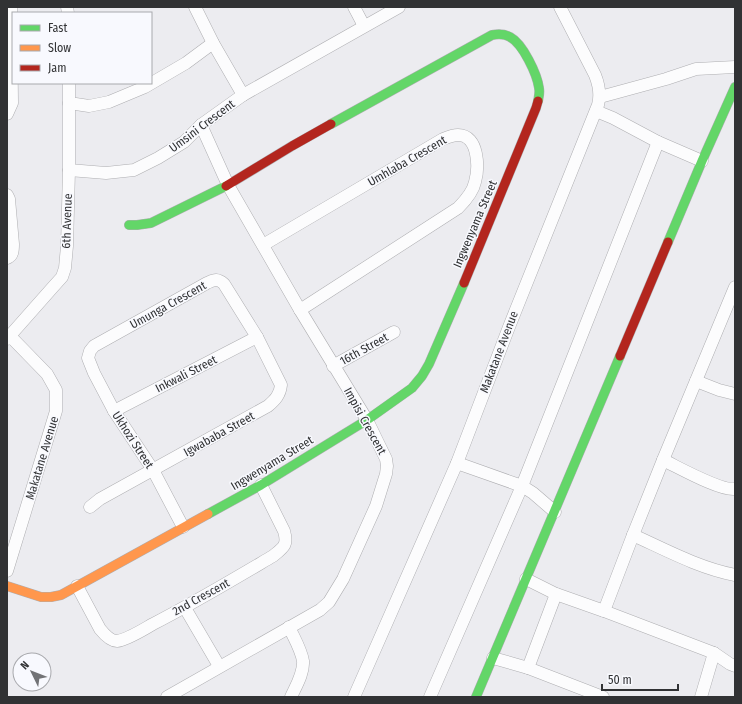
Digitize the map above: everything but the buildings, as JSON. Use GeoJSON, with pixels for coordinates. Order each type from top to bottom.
{"type":"FeatureCollection","features":[{"type":"Feature","properties":{"kind":"street"},"geometry":{"type":"LineString","coordinates":[[7,114],[12,103],[11,7]]}},
{"type":"Feature","properties":{"kind":"street","name":"Umsini Crescent"},"geometry":{"type":"LineString","coordinates":[[195,7],[213,43],[243,95]]}},
{"type":"Feature","properties":{"kind":"street"},"geometry":{"type":"LineString","coordinates":[[354,7],[364,26]]}},
{"type":"Feature","properties":{"kind":"street","name":"Umsini Crescent"},"geometry":{"type":"LineString","coordinates":[[69,170],[106,173],[134,170],[158,158],[184,142],[201,125],[243,95],[399,7]]}},
{"type":"Feature","properties":{"kind":"street","name":"Makatane Avenue"},"geometry":{"type":"LineString","coordinates":[[354,697],[457,463],[509,327],[596,111],[600,97],[599,86],[564,8]]}},
{"type":"Feature","properties":{"kind":"street","name":"Ingwenyama Street"},"geometry":{"type":"LineString","coordinates":[[7,586],[50,598],[62,595],[183,527],[262,485],[367,420],[412,388],[424,374],[536,108],[539,97],[539,89],[529,63],[518,44],[512,38],[502,35],[492,35],[292,146],[228,185],[151,224],[129,225]]}},
{"type":"Feature","properties":{"kind":"street"},"geometry":{"type":"LineString","coordinates":[[152,83],[186,63],[213,43]]}},
{"type":"Feature","properties":{"kind":"street"},"geometry":{"type":"LineString","coordinates":[[600,97],[696,69],[735,67]]}},
{"type":"Feature","properties":{"kind":"street","name":"6th Avenue"},"geometry":{"type":"LineString","coordinates":[[8,337],[62,277],[65,268],[69,170],[69,84]]}},
{"type":"Feature","properties":{"kind":"street"},"geometry":{"type":"LineString","coordinates":[[69,103],[89,106],[109,102],[150,84]]}},
{"type":"Feature","properties":{"kind":"street"},"geometry":{"type":"LineString","coordinates":[[476,697],[702,161],[735,87]]}},
{"type":"Feature","properties":{"kind":"street"},"geometry":{"type":"LineString","coordinates":[[596,111],[613,118],[658,142],[702,161]]}},
{"type":"Feature","properties":{"kind":"street","name":"Impisi Crescent"},"geometry":{"type":"LineString","coordinates":[[166,697],[320,610],[329,602],[343,580],[376,506],[387,466],[383,452],[367,420],[333,366],[228,185],[201,125]]}},
{"type":"Feature","properties":{"kind":"street","name":"Umhlaba Crescent"},"geometry":{"type":"LineString","coordinates":[[263,245],[443,139],[452,135],[462,135],[473,145],[477,153],[477,171],[475,182],[471,192],[458,208],[300,310]]}},
{"type":"Feature","properties":{"kind":"street"},"geometry":{"type":"LineString","coordinates":[[430,697],[522,486],[658,142]]}},
{"type":"Feature","properties":{"kind":"street"},"geometry":{"type":"LineString","coordinates":[[7,195],[9,199],[13,244],[13,251],[7,258]]}},
{"type":"Feature","properties":{"kind":"street","name":"Umunga Crescent"},"geometry":{"type":"LineString","coordinates":[[90,351],[94,346],[214,280],[219,280],[224,284],[257,337],[281,385],[280,391]]}},
{"type":"Feature","properties":{"kind":"street"},"geometry":{"type":"LineString","coordinates":[[604,611],[663,460],[735,287]]}},
{"type":"Feature","properties":{"kind":"street","name":"16th Street"},"geometry":{"type":"LineString","coordinates":[[333,366],[394,332]]}},
{"type":"Feature","properties":{"kind":"street","name":"Makatane Avenue"},"geometry":{"type":"LineString","coordinates":[[7,571],[56,411],[56,390],[47,374],[8,337]]}},
{"type":"Feature","properties":{"kind":"street","name":"Inkwali Street"},"geometry":{"type":"LineString","coordinates":[[114,411],[257,337]]}},
{"type":"Feature","properties":{"kind":"street","name":"Ukhozi Street"},"geometry":{"type":"LineString","coordinates":[[90,351],[88,358],[94,373],[114,411],[153,470],[183,527]]}},
{"type":"Feature","properties":{"kind":"street"},"geometry":{"type":"LineString","coordinates":[[696,381],[735,394]]}},
{"type":"Feature","properties":{"kind":"street","name":"Igwababa Street"},"geometry":{"type":"LineString","coordinates":[[90,507],[100,499],[268,406],[276,399],[280,391]]}},
{"type":"Feature","properties":{"kind":"street"},"geometry":{"type":"LineString","coordinates":[[663,460],[715,485],[730,490],[735,489]]}},
{"type":"Feature","properties":{"kind":"street"},"geometry":{"type":"LineString","coordinates":[[457,463],[522,486],[555,512]]}},
{"type":"Feature","properties":{"kind":"street","name":"2nd Crescent"},"geometry":{"type":"LineString","coordinates":[[77,586],[100,629],[111,639],[117,641],[128,637],[185,608],[273,556],[283,548],[286,543],[284,530],[262,485]]}},
{"type":"Feature","properties":{"kind":"street"},"geometry":{"type":"LineString","coordinates":[[633,535],[696,563],[735,575]]}},
{"type":"Feature","properties":{"kind":"street"},"geometry":{"type":"LineString","coordinates":[[526,579],[556,594],[714,653],[735,666]]}},
{"type":"Feature","properties":{"kind":"street"},"geometry":{"type":"LineString","coordinates":[[528,668],[556,594]]}},
{"type":"Feature","properties":{"kind":"street"},"geometry":{"type":"LineString","coordinates":[[185,608],[220,666]]}},
{"type":"Feature","properties":{"kind":"street"},"geometry":{"type":"LineString","coordinates":[[289,627],[300,649],[303,662],[300,676],[291,697]]}},
{"type":"Feature","properties":{"kind":"street"},"geometry":{"type":"LineString","coordinates":[[701,697],[714,653]]}},
{"type":"Feature","properties":{"kind":"street"},"geometry":{"type":"LineString","coordinates":[[493,658],[528,668],[603,697]]}},
{"type":"Feature","properties":{"kind":"traffic: fast"},"geometry":{"type":"LineString","coordinates":[[331,124],[492,35],[499,34],[510,37],[515,41],[529,60],[538,82],[538,101]]}},
{"type":"Feature","properties":{"kind":"traffic: fast"},"geometry":{"type":"LineString","coordinates":[[668,242],[735,87]]}},
{"type":"Feature","properties":{"kind":"traffic: fast"},"geometry":{"type":"LineString","coordinates":[[129,225],[151,223],[226,186]]}},
{"type":"Feature","properties":{"kind":"traffic: fast"},"geometry":{"type":"LineString","coordinates":[[208,514],[261,485],[367,420],[412,388],[422,376],[429,364],[464,283]]}},
{"type":"Feature","properties":{"kind":"traffic: fast"},"geometry":{"type":"LineString","coordinates":[[476,697],[620,356]]}},
{"type":"Feature","properties":{"kind":"traffic: slow"},"geometry":{"type":"LineString","coordinates":[[7,586],[41,597],[61,595],[208,514]]}},
{"type":"Feature","properties":{"kind":"traffic: jam"},"geometry":{"type":"LineString","coordinates":[[464,283],[538,101]]}},
{"type":"Feature","properties":{"kind":"traffic: jam"},"geometry":{"type":"LineString","coordinates":[[226,186],[331,124]]}},
{"type":"Feature","properties":{"kind":"traffic: jam"},"geometry":{"type":"LineString","coordinates":[[620,356],[668,242]]}}]}
